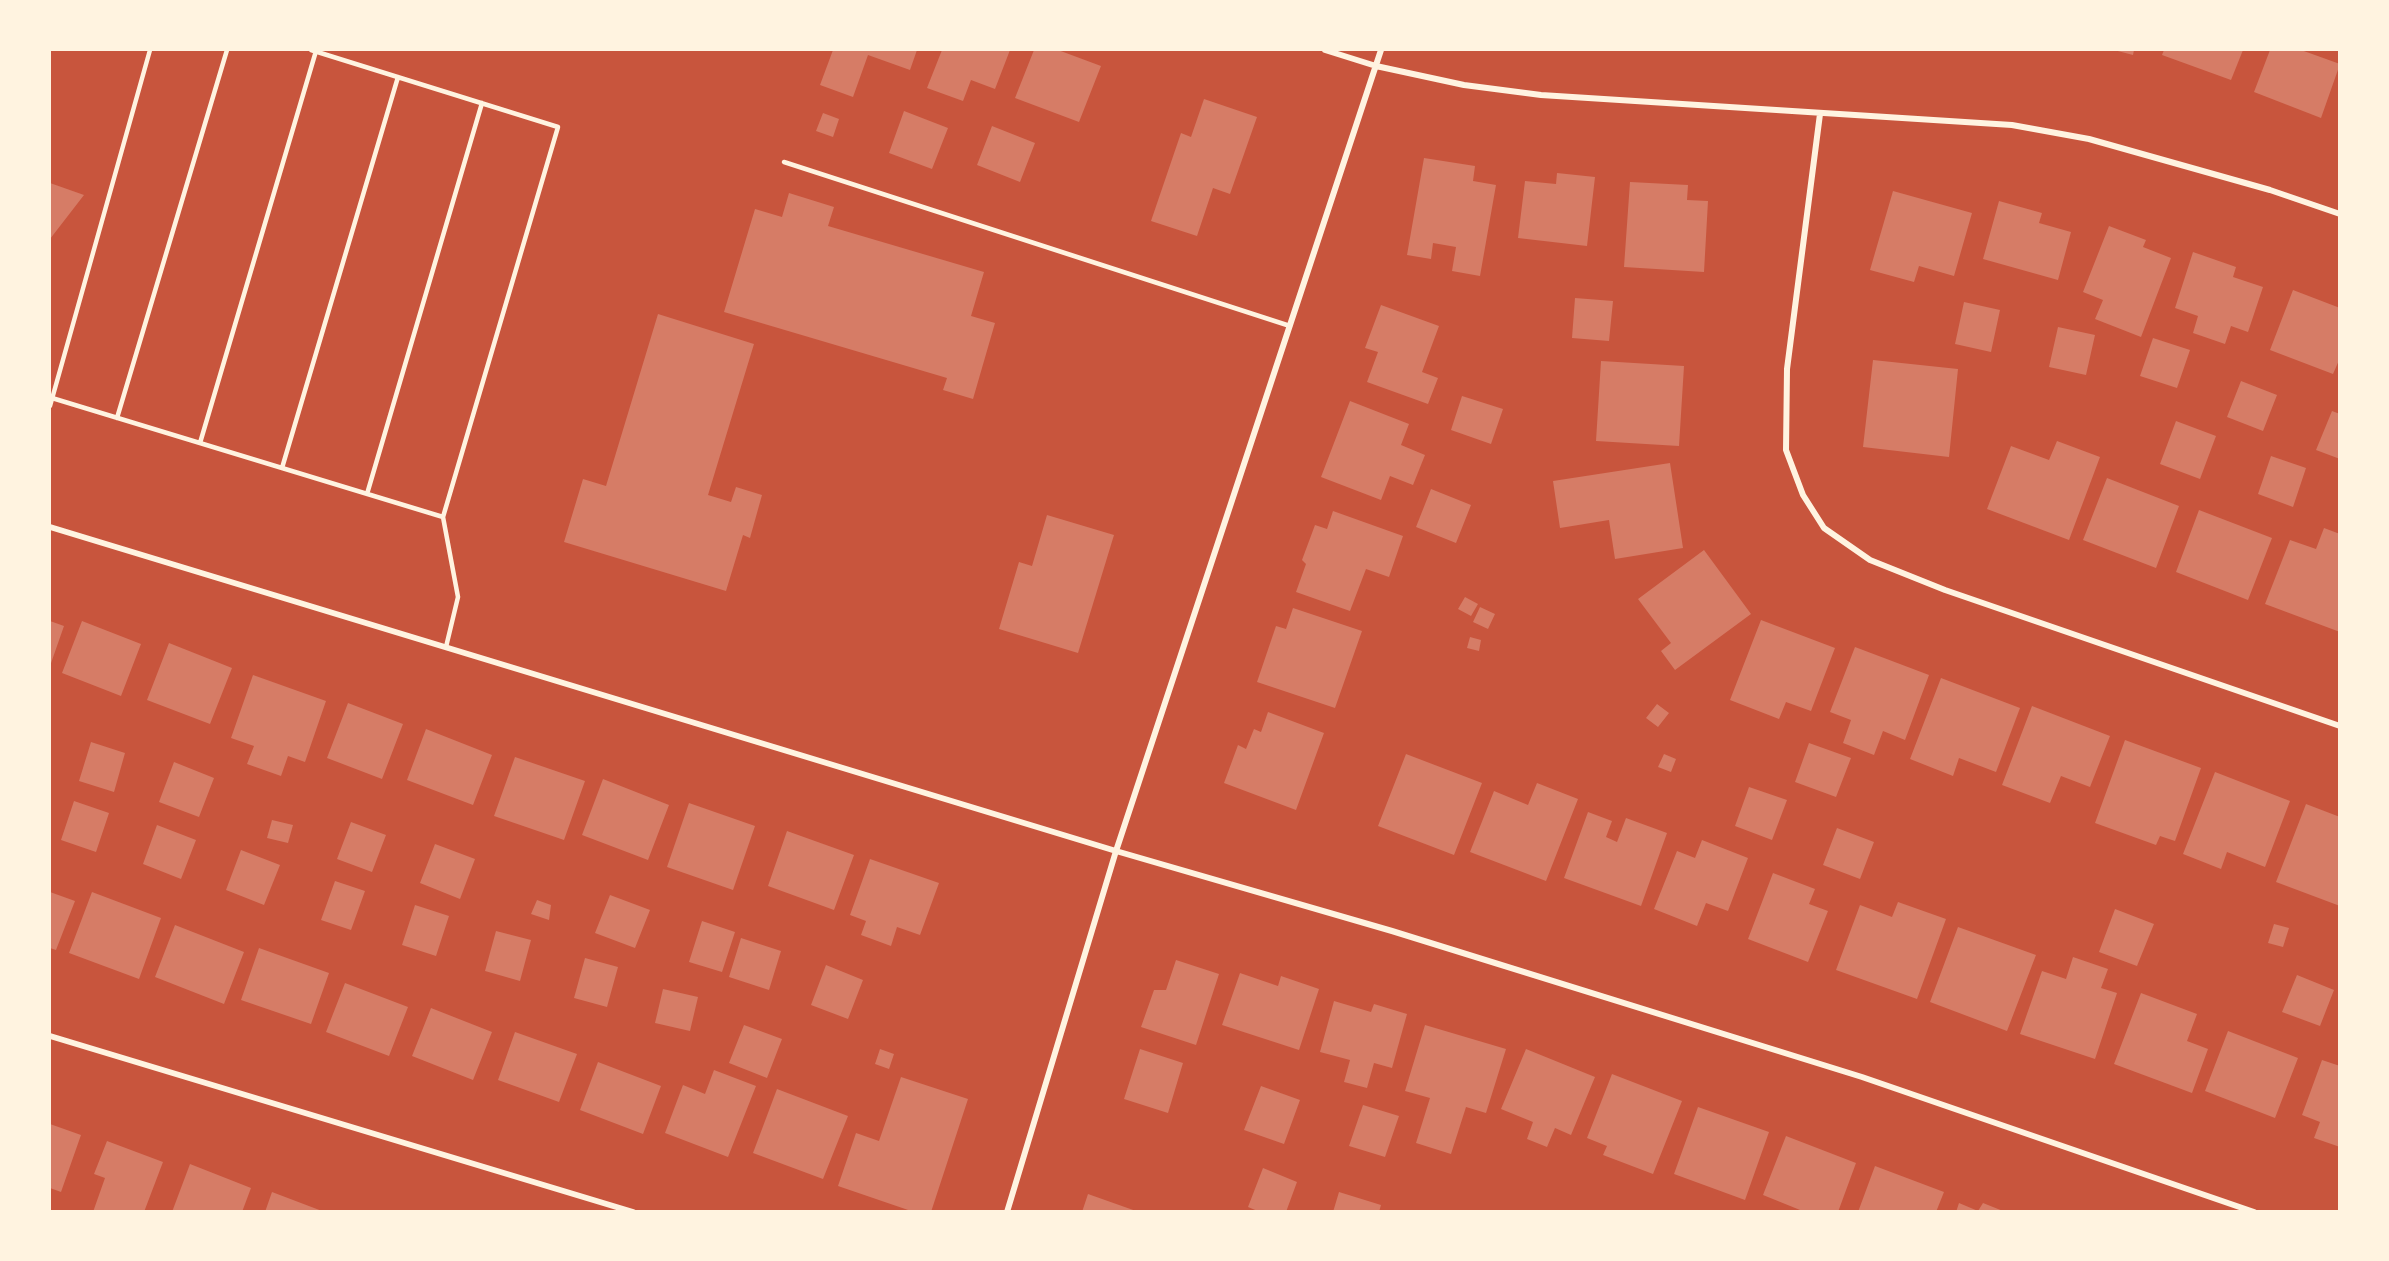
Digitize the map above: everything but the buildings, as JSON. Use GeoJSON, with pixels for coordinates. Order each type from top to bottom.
{"type":"FeatureCollection","features":[{"type":"Feature","properties":{"kind":"street"},"geometry":{"type":"LineString","coordinates":[[1325,50],[1376,66],[1464,85],[1540,95],[2012,125],[2089,139],[2270,190],[2340,214]]}},
{"type":"Feature","properties":{"kind":"street"},"geometry":{"type":"LineString","coordinates":[[1007,1212],[1116,851],[1381,50]]}},
{"type":"Feature","properties":{"kind":"street"},"geometry":{"type":"LineString","coordinates":[[1820,114],[1787,369],[1786,450],[1803,495],[1824,528],[1870,560],[1946,590],[2340,726]]}},
{"type":"Feature","properties":{"kind":"street"},"geometry":{"type":"LineString","coordinates":[[50,527],[1116,851],[1392,931],[1862,1077],[2254,1212]]}},
{"type":"Feature","properties":{"kind":"street"},"geometry":{"type":"LineString","coordinates":[[50,1036],[633,1212]]}},
{"type":"Feature","properties":{"kind":"lane"},"geometry":{"type":"LineString","coordinates":[[50,406],[150,50]]}},
{"type":"Feature","properties":{"kind":"lane"},"geometry":{"type":"LineString","coordinates":[[117,418],[227,50]]}},
{"type":"Feature","properties":{"kind":"lane"},"geometry":{"type":"LineString","coordinates":[[200,443],[313,50],[558,127],[443,517],[458,597],[446,647]]}},
{"type":"Feature","properties":{"kind":"lane"},"geometry":{"type":"LineString","coordinates":[[282,468],[398,77]]}},
{"type":"Feature","properties":{"kind":"lane"},"geometry":{"type":"LineString","coordinates":[[367,494],[482,103]]}},
{"type":"Feature","properties":{"kind":"lane"},"geometry":{"type":"LineString","coordinates":[[784,162],[1290,326]]}},
{"type":"Feature","properties":{"kind":"lane"},"geometry":{"type":"LineString","coordinates":[[52,398],[443,517]]}}]}
